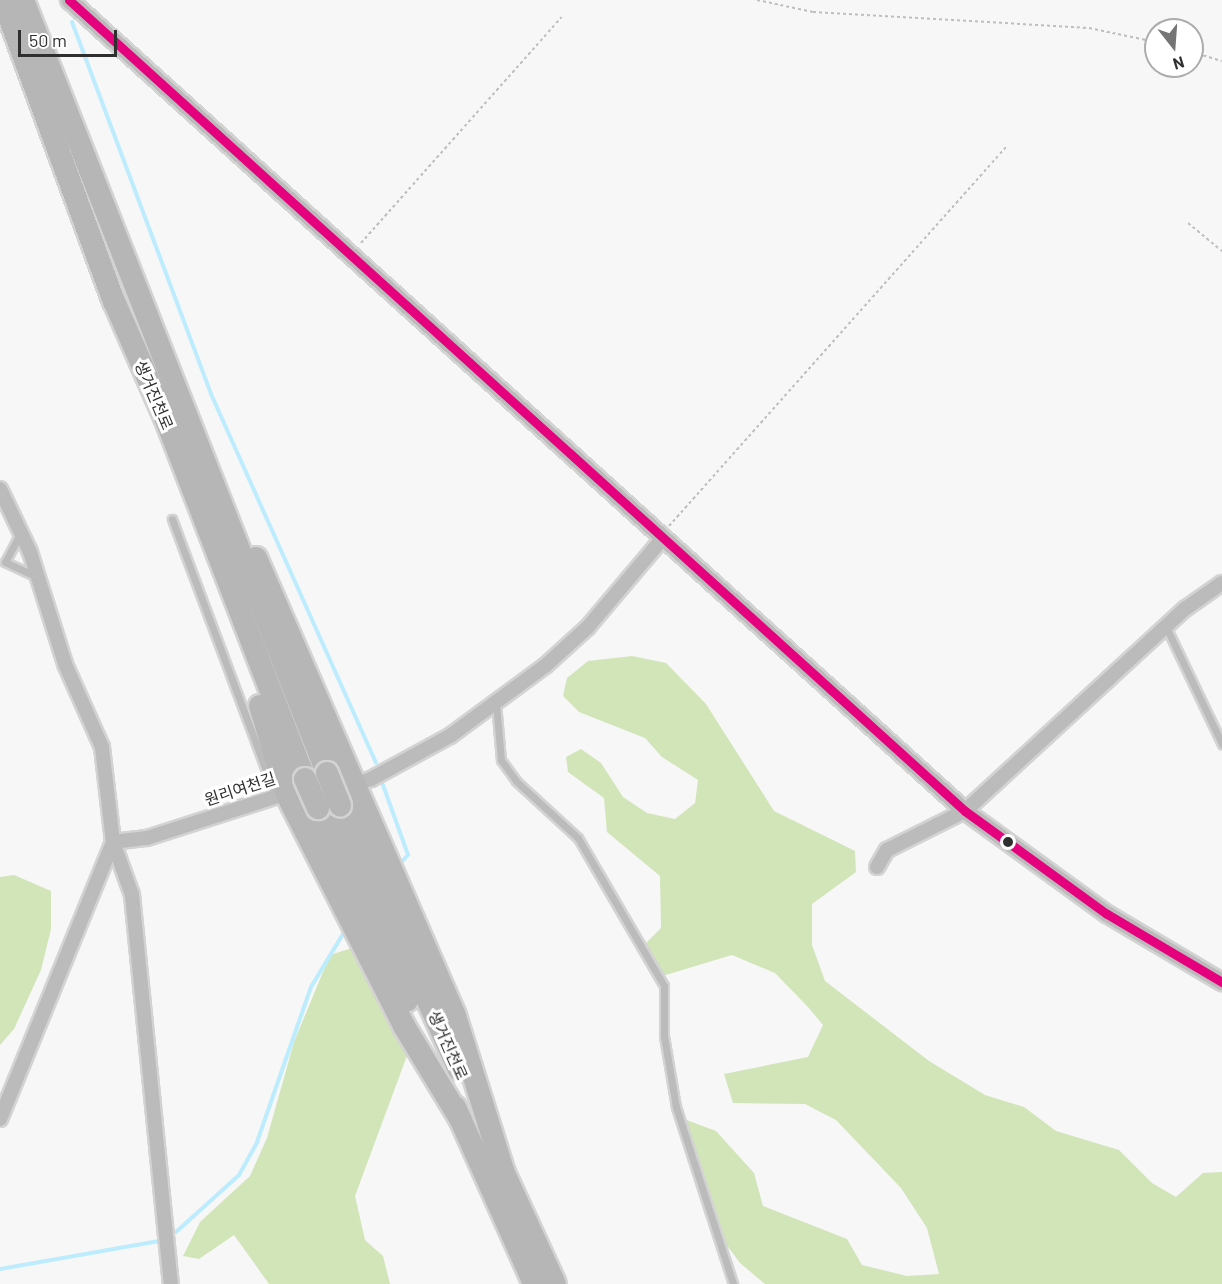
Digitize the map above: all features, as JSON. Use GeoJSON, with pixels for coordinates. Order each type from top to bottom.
{"type":"FeatureCollection","features":[{"type":"Feature","properties":{"kind":"highway","name":"생거진천로"},"geometry":{"type":"LineString","coordinates":[[14,4],[196,446],[327,773],[329,807],[461,1120],[534,1284]]}},
{"type":"Feature","properties":{"kind":"highway","name":"생거진천로"},"geometry":{"type":"LineString","coordinates":[[14,4],[114,301],[191,487],[289,788]]}},
{"type":"Feature","properties":{"kind":"highway"},"geometry":{"type":"LineString","coordinates":[[196,446],[261,568],[357,783],[455,1016],[504,1173]]}},
{"type":"Feature","properties":{"kind":"highway"},"geometry":{"type":"LineString","coordinates":[[289,788],[329,807]]}},
{"type":"Feature","properties":{"kind":"highway"},"geometry":{"type":"LineString","coordinates":[[289,788],[404,1026],[461,1120]]}},
{"type":"Feature","properties":{"kind":"highway","name":"생거진천로"},"geometry":{"type":"LineString","coordinates":[[329,807],[555,1284]]}},
{"type":"Feature","properties":{"kind":"street"},"geometry":{"type":"LineString","coordinates":[[69,0],[965,811],[1107,914],[1222,982]]}},
{"type":"Feature","properties":{"kind":"street"},"geometry":{"type":"LineString","coordinates":[[0,489],[21,532],[65,664],[102,747],[112,842],[132,895],[171,1284]]}},
{"type":"Feature","properties":{"kind":"street","name":"원리여천길"},"geometry":{"type":"LineString","coordinates":[[112,842],[147,838],[289,788],[334,789],[357,783],[433,746],[496,703],[588,627],[663,539]]}},
{"type":"Feature","properties":{"kind":"street"},"geometry":{"type":"LineString","coordinates":[[877,867],[887,850],[965,811],[1166,627],[1222,583]]}},
{"type":"Feature","properties":{"kind":"street"},"geometry":{"type":"LineString","coordinates":[[0,1119],[112,842]]}},
{"type":"Feature","properties":{"kind":"lane"},"geometry":{"type":"LineString","coordinates":[[172,519],[289,788]]}},
{"type":"Feature","properties":{"kind":"lane"},"geometry":{"type":"LineString","coordinates":[[21,532],[2,563],[38,578]]}},
{"type":"Feature","properties":{"kind":"lane"},"geometry":{"type":"LineString","coordinates":[[1166,627],[1222,744]]}},
{"type":"Feature","properties":{"kind":"lane"},"geometry":{"type":"LineString","coordinates":[[496,703],[501,760],[516,781],[579,838],[664,986],[664,1036],[676,1107],[733,1284]]}},
{"type":"Feature","properties":{"kind":"path"},"geometry":{"type":"LineString","coordinates":[[758,0],[813,12],[1089,28],[1144,39]]}},
{"type":"Feature","properties":{"kind":"path"},"geometry":{"type":"LineString","coordinates":[[351,254],[562,17]]}},
{"type":"Feature","properties":{"kind":"path"},"geometry":{"type":"LineString","coordinates":[[1204,56],[1222,61]]}},
{"type":"Feature","properties":{"kind":"path"},"geometry":{"type":"LineString","coordinates":[[663,539],[672,521],[1006,147]]}},
{"type":"Feature","properties":{"kind":"path"},"geometry":{"type":"LineString","coordinates":[[1188,223],[1222,251]]}},
{"type":"Feature","properties":{"kind":"green space"},"geometry":{"type":"Polygon","coordinates":[[[632,656],[666,663],[706,704],[774,811],[855,851],[856,872],[812,904],[812,945],[825,981],[929,1061],[985,1095],[1024,1107],[1056,1131],[1119,1150],[1152,1183],[1176,1197],[1203,1173],[1222,1172],[1222,1284],[765,1284],[740,1263],[705,1216],[684,1119],[716,1131],[754,1173],[763,1206],[847,1239],[862,1265],[907,1276],[939,1274],[927,1228],[901,1188],[836,1120],[805,1104],[733,1103],[724,1074],[808,1057],[823,1025],[808,1007],[775,973],[732,955],[659,977],[646,943],[661,928],[660,876],[607,832],[604,798],[568,772],[566,757],[581,749],[601,763],[623,797],[647,813],[675,819],[695,803],[698,780],[662,757],[645,738],[579,712],[563,696],[567,678],[588,661],[632,656]]]}},
{"type":"Feature","properties":{"kind":"green space"},"geometry":{"type":"Polygon","coordinates":[[[14,875],[51,891],[51,929],[41,970],[14,1029],[0,1045],[0,877],[14,875]]]}},
{"type":"Feature","properties":{"kind":"green space"},"geometry":{"type":"Polygon","coordinates":[[[352,948],[408,1053],[355,1196],[365,1240],[383,1256],[390,1284],[269,1284],[234,1235],[199,1259],[183,1256],[200,1222],[250,1176],[267,1138],[294,1042],[330,955],[352,948]]]}},
{"type":"Feature","properties":{"kind":"waterway"},"geometry":{"type":"LineString","coordinates":[[72,22],[211,394],[376,763]]}},
{"type":"Feature","properties":{"kind":"waterway"},"geometry":{"type":"LineString","coordinates":[[383,785],[408,855],[399,865]]}},
{"type":"Feature","properties":{"kind":"waterway"},"geometry":{"type":"LineString","coordinates":[[176,1232],[239,1175],[257,1142],[311,987],[346,929]]}},
{"type":"Feature","properties":{"kind":"waterway"},"geometry":{"type":"LineString","coordinates":[[0,1269],[158,1241]]}},
{"type":"Feature","properties":{"kind":"transit line"},"geometry":{"type":"LineString","coordinates":[[69,0],[965,811],[1107,914],[1222,982]]}}]}
